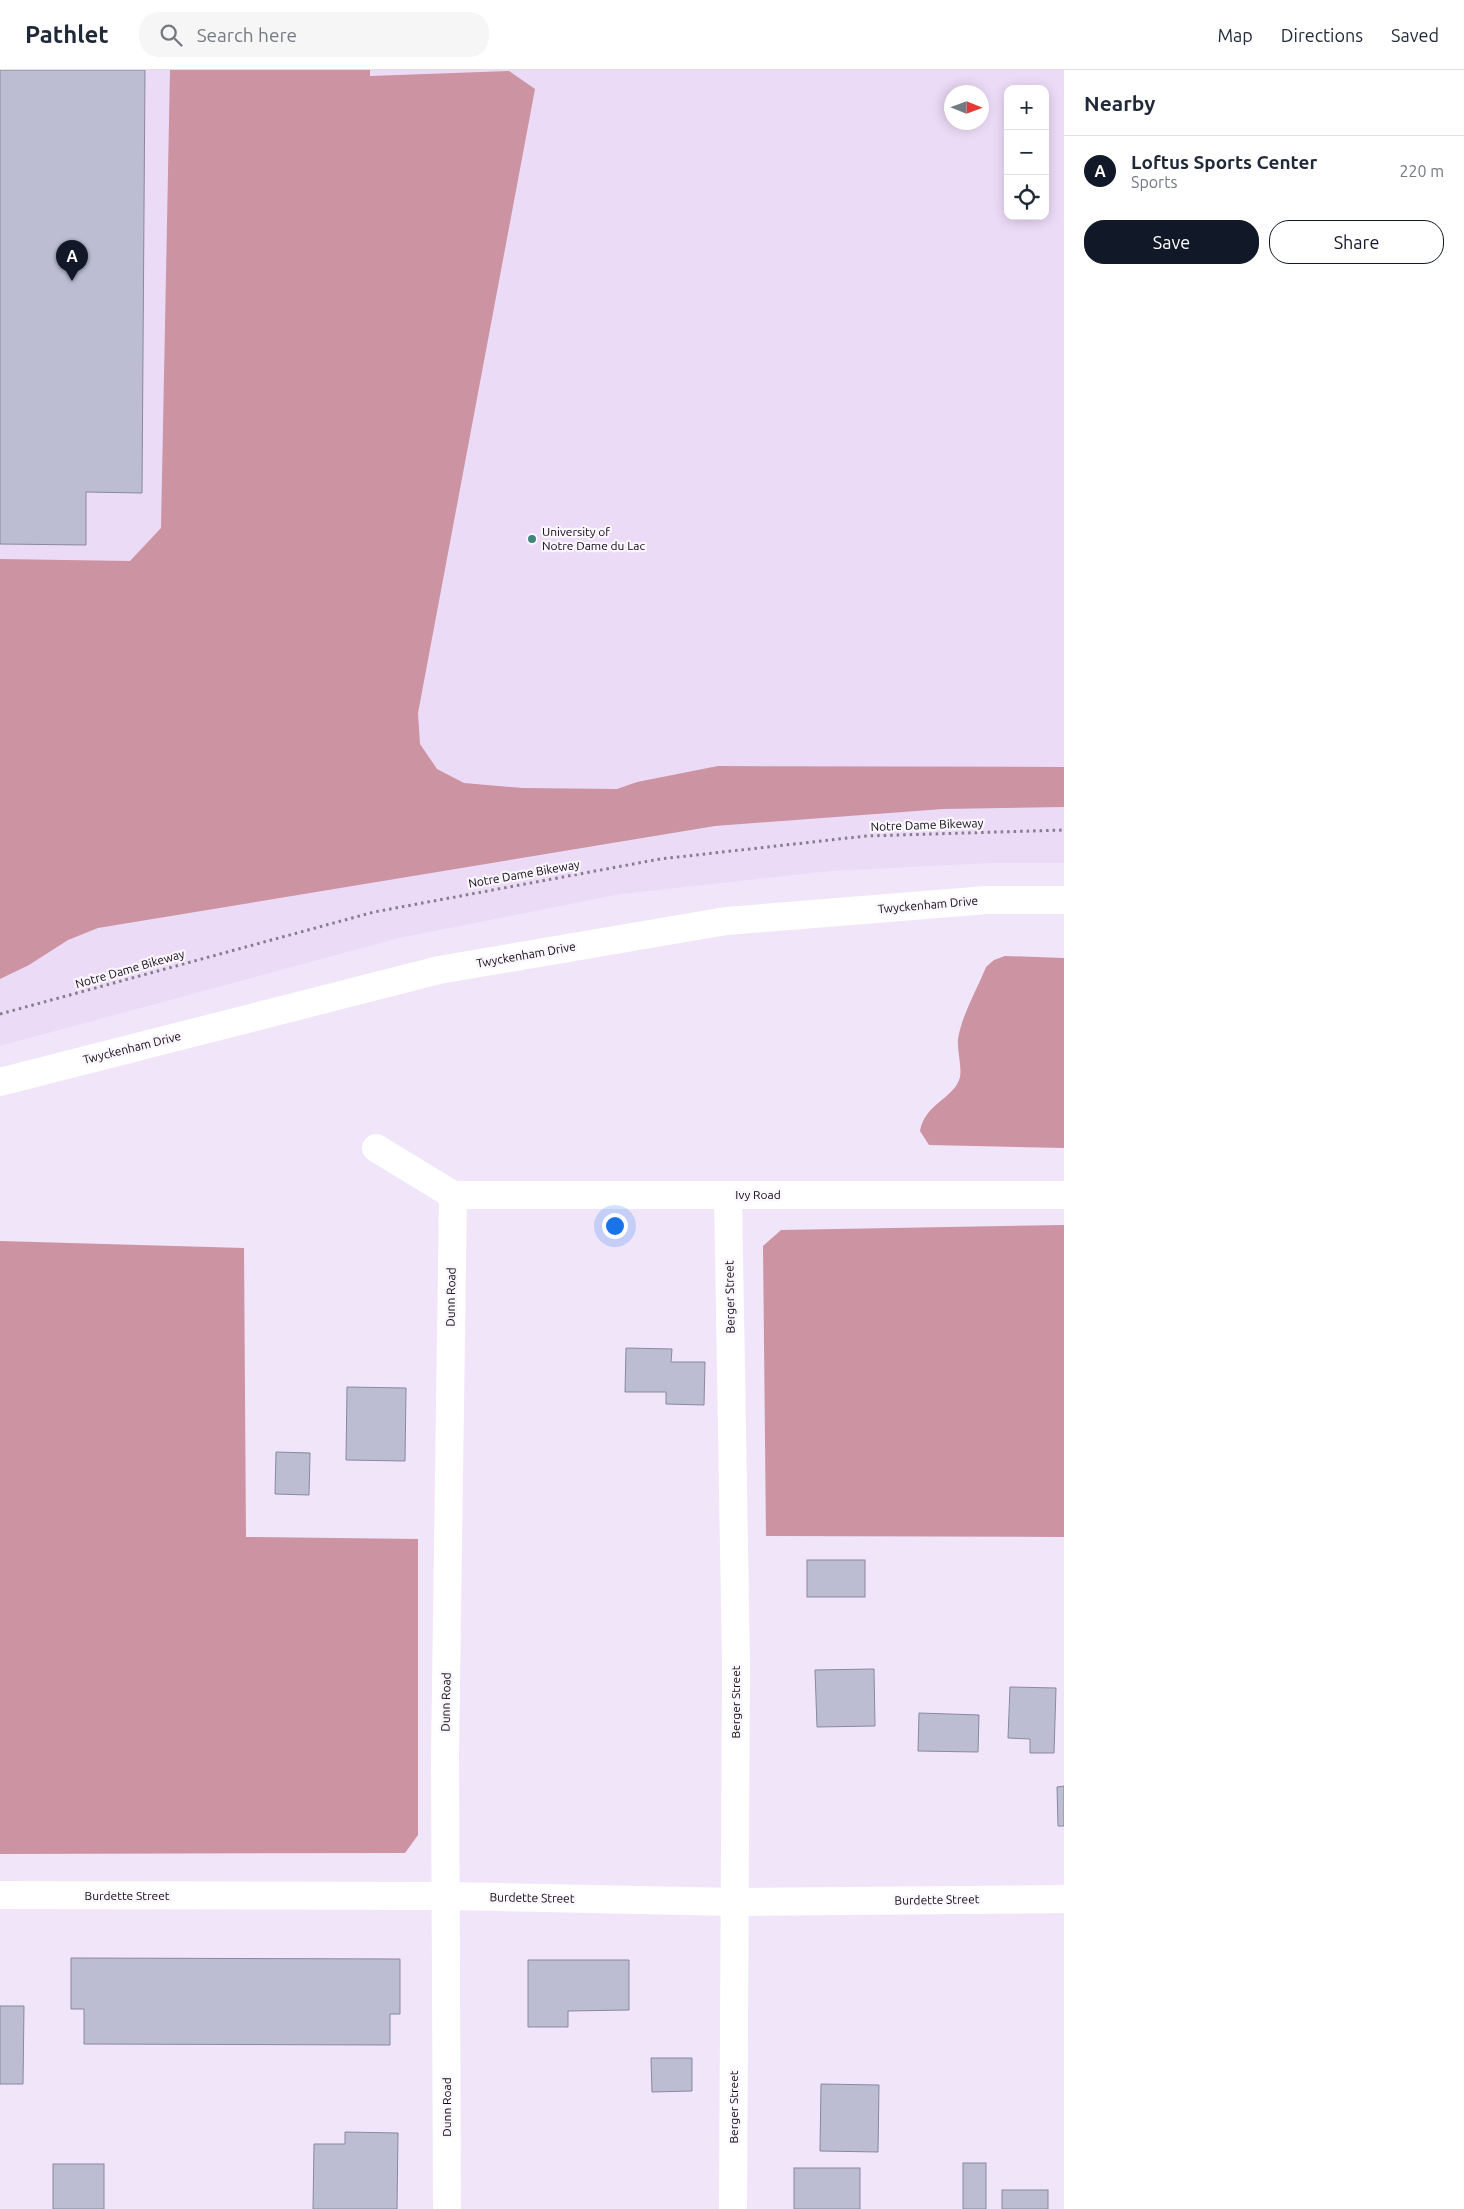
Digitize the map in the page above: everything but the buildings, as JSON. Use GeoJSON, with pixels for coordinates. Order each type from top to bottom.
{"type":"FeatureCollection","features":[{"type":"Feature","properties":{"kind":"street","name":"Twyckenham Drive"},"geometry":{"type":"LineString","coordinates":[[0,1082],[449,968],[726,921],[987,900],[1064,900]]}},
{"type":"Feature","properties":{"kind":"street"},"geometry":{"type":"LineString","coordinates":[[376,1148],[453,1195]]}},
{"type":"Feature","properties":{"kind":"street","name":"Ivy Road"},"geometry":{"type":"LineString","coordinates":[[453,1195],[1064,1195]]}},
{"type":"Feature","properties":{"kind":"street","name":"Dunn Road"},"geometry":{"type":"LineString","coordinates":[[447,2209],[445,1755],[453,1195]]}},
{"type":"Feature","properties":{"kind":"street","name":"Berger Street"},"geometry":{"type":"LineString","coordinates":[[728,1196],[736,1665],[733,2209]]}},
{"type":"Feature","properties":{"kind":"street","name":"Burdette Street"},"geometry":{"type":"LineString","coordinates":[[0,1895],[446,1896],[735,1902],[1064,1899]]}},
{"type":"Feature","properties":{"kind":"path","name":"Notre Dame Bikeway"},"geometry":{"type":"LineString","coordinates":[[0,1014],[374,912],[660,859],[866,836],[1064,830]]}},
{"type":"Feature","properties":{"kind":"shaded area","name":"University of Notre Dame du Lac"},"geometry":{"type":"Polygon","coordinates":[[[0,70],[1064,70],[1064,863],[991,863],[831,871],[621,894],[399,938],[0,1046],[0,70]]]}},
{"type":"Feature","properties":{"kind":"shaded area"},"geometry":{"type":"Polygon","coordinates":[[[170,70],[370,70],[370,76],[509,71],[535,89],[418,713],[420,744],[437,769],[464,783],[523,788],[617,789],[637,782],[718,766],[1064,767],[1064,807],[943,809],[715,826],[98,928],[68,940],[29,965],[0,979],[0,559],[130,561],[161,528],[170,70]]]}},
{"type":"Feature","properties":{"kind":"shaded area"},"geometry":{"type":"Polygon","coordinates":[[[1005,956],[1064,958],[1064,1148],[929,1145],[920,1131],[928,1114],[952,1090],[960,1077],[958,1039],[966,1011],[986,967],[994,960],[1005,956]]]}},
{"type":"Feature","properties":{"kind":"shaded area"},"geometry":{"type":"Polygon","coordinates":[[[1064,1225],[1064,1537],[766,1536],[763,1246],[781,1230],[1064,1225]]]}},
{"type":"Feature","properties":{"kind":"shaded area"},"geometry":{"type":"Polygon","coordinates":[[[0,1241],[244,1248],[246,1537],[418,1539],[418,1835],[405,1853],[0,1854],[0,1241]]]}},
{"type":"Feature","properties":{"kind":"place","name":"Loftus Sports Center"},"geometry":{"type":"Point","coordinates":[72,281]}},
{"type":"Feature","properties":{"kind":"place","name":"University of Notre Dame du Lac"},"geometry":{"type":"Point","coordinates":[532,539]}}]}
